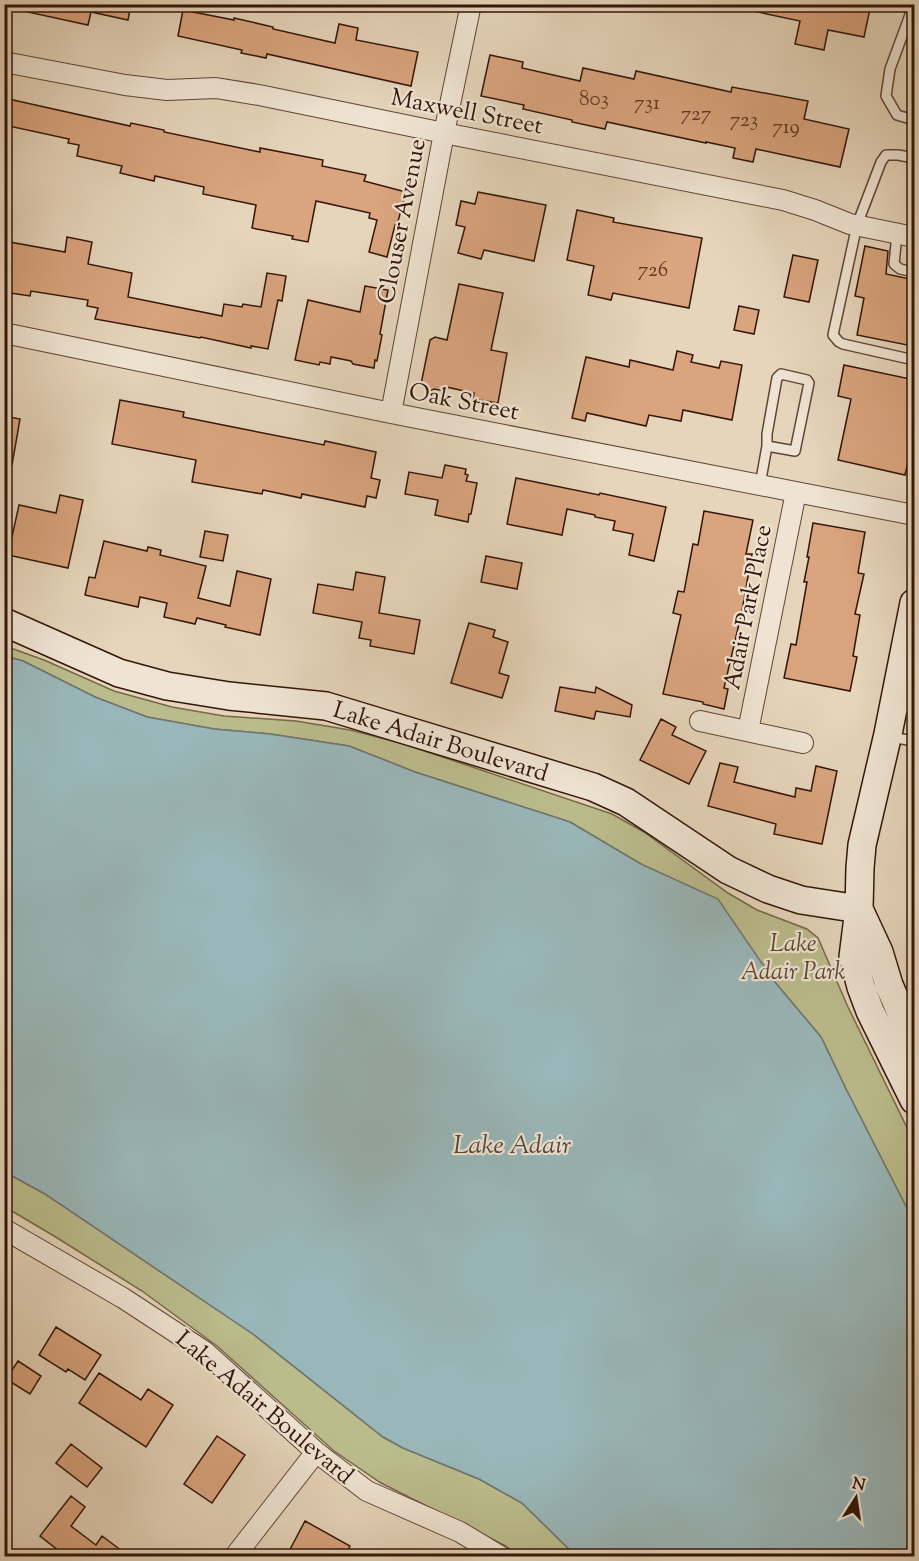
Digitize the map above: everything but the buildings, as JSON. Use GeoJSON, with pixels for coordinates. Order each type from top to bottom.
{"type":"FeatureCollection","features":[{"type":"Feature","properties":{"kind":"street","name":"Clouser Avenue"},"geometry":{"type":"LineString","coordinates":[[391,413],[471,4]]}},
{"type":"Feature","properties":{"kind":"street","name":"Maxwell Street"},"geometry":{"type":"LineString","coordinates":[[4,62],[125,85],[167,90],[216,88],[259,95],[783,200],[857,225],[906,235]]}},
{"type":"Feature","properties":{"kind":"street","name":"Oak Street"},"geometry":{"type":"LineString","coordinates":[[4,333],[391,413],[915,515]]}},
{"type":"Feature","properties":{"kind":"street","name":"Adair Park Place"},"geometry":{"type":"LineString","coordinates":[[748,731],[796,492]]}},
{"type":"Feature","properties":{"kind":"street"},"geometry":{"type":"LineString","coordinates":[[914,1097],[870,1011],[853,957],[859,909],[862,845],[887,737],[904,707],[915,603]]}},
{"type":"Feature","properties":{"kind":"street","name":"Lake Adair Boulevard"},"geometry":{"type":"LineString","coordinates":[[4,622],[118,673],[166,686],[326,706],[593,787],[626,802],[728,870],[768,889],[801,900],[859,909]]}},
{"type":"Feature","properties":{"kind":"street"},"geometry":{"type":"LineString","coordinates":[[700,721],[803,742]]}},
{"type":"Feature","properties":{"kind":"street"},"geometry":{"type":"LineString","coordinates":[[859,909],[879,952],[887,981],[915,1043]]}},
{"type":"Feature","properties":{"kind":"street"},"geometry":{"type":"LineString","coordinates":[[887,981],[915,1015]]}},
{"type":"Feature","properties":{"kind":"street","name":"Lake Adair Boulevard"},"geometry":{"type":"LineString","coordinates":[[4,1229],[123,1298],[204,1351],[316,1452],[367,1491],[460,1532],[500,1557]]}},
{"type":"Feature","properties":{"kind":"street"},"geometry":{"type":"LineString","coordinates":[[235,1557],[316,1452]]}},
{"type":"Feature","properties":{"kind":"lane"},"geometry":{"type":"LineString","coordinates":[[914,4],[890,69],[885,96],[897,115],[915,120]]}},
{"type":"Feature","properties":{"kind":"lane"},"geometry":{"type":"LineString","coordinates":[[915,158],[898,154],[886,155],[881,162],[857,225],[833,335],[843,344],[915,360]]}},
{"type":"Feature","properties":{"kind":"lane"},"geometry":{"type":"LineString","coordinates":[[906,235],[894,261],[896,267],[915,272]]}},
{"type":"Feature","properties":{"kind":"lane"},"geometry":{"type":"LineString","coordinates":[[760,485],[777,378],[781,374],[807,380],[809,383],[795,451],[768,446]]}},
{"type":"Feature","properties":{"kind":"lane"},"geometry":{"type":"LineString","coordinates":[[887,737],[915,741]]}},
{"type":"Feature","properties":{"kind":"green space","name":"Lake Adair Park"},"geometry":{"type":"Polygon","coordinates":[[[5,646],[44,660],[114,691],[172,707],[224,716],[296,721],[350,730],[401,743],[612,814],[644,832],[728,893],[757,910],[807,929],[818,938],[848,1007],[914,1142],[914,1222],[821,1037],[774,981],[641,864],[570,822],[415,772],[349,746],[270,734],[214,729],[147,717],[95,697],[23,661],[5,656],[5,646]]]}},
{"type":"Feature","properties":{"kind":"green space"},"geometry":{"type":"Polygon","coordinates":[[[5,1172],[45,1194],[253,1334],[383,1437],[403,1448],[479,1479],[522,1503],[576,1556],[517,1556],[506,1546],[381,1483],[334,1451],[217,1346],[142,1291],[5,1207],[5,1172]]]}},
{"type":"Feature","properties":{"kind":"water","name":"Lake Adair"},"geometry":{"type":"Polygon","coordinates":[[[4,656],[23,661],[95,697],[147,717],[214,729],[270,734],[349,746],[415,772],[570,822],[641,864],[718,899],[774,981],[821,1037],[914,1222],[914,1556],[576,1556],[522,1503],[479,1479],[403,1448],[383,1437],[253,1334],[45,1194],[5,1172],[4,656]]]}}]}
